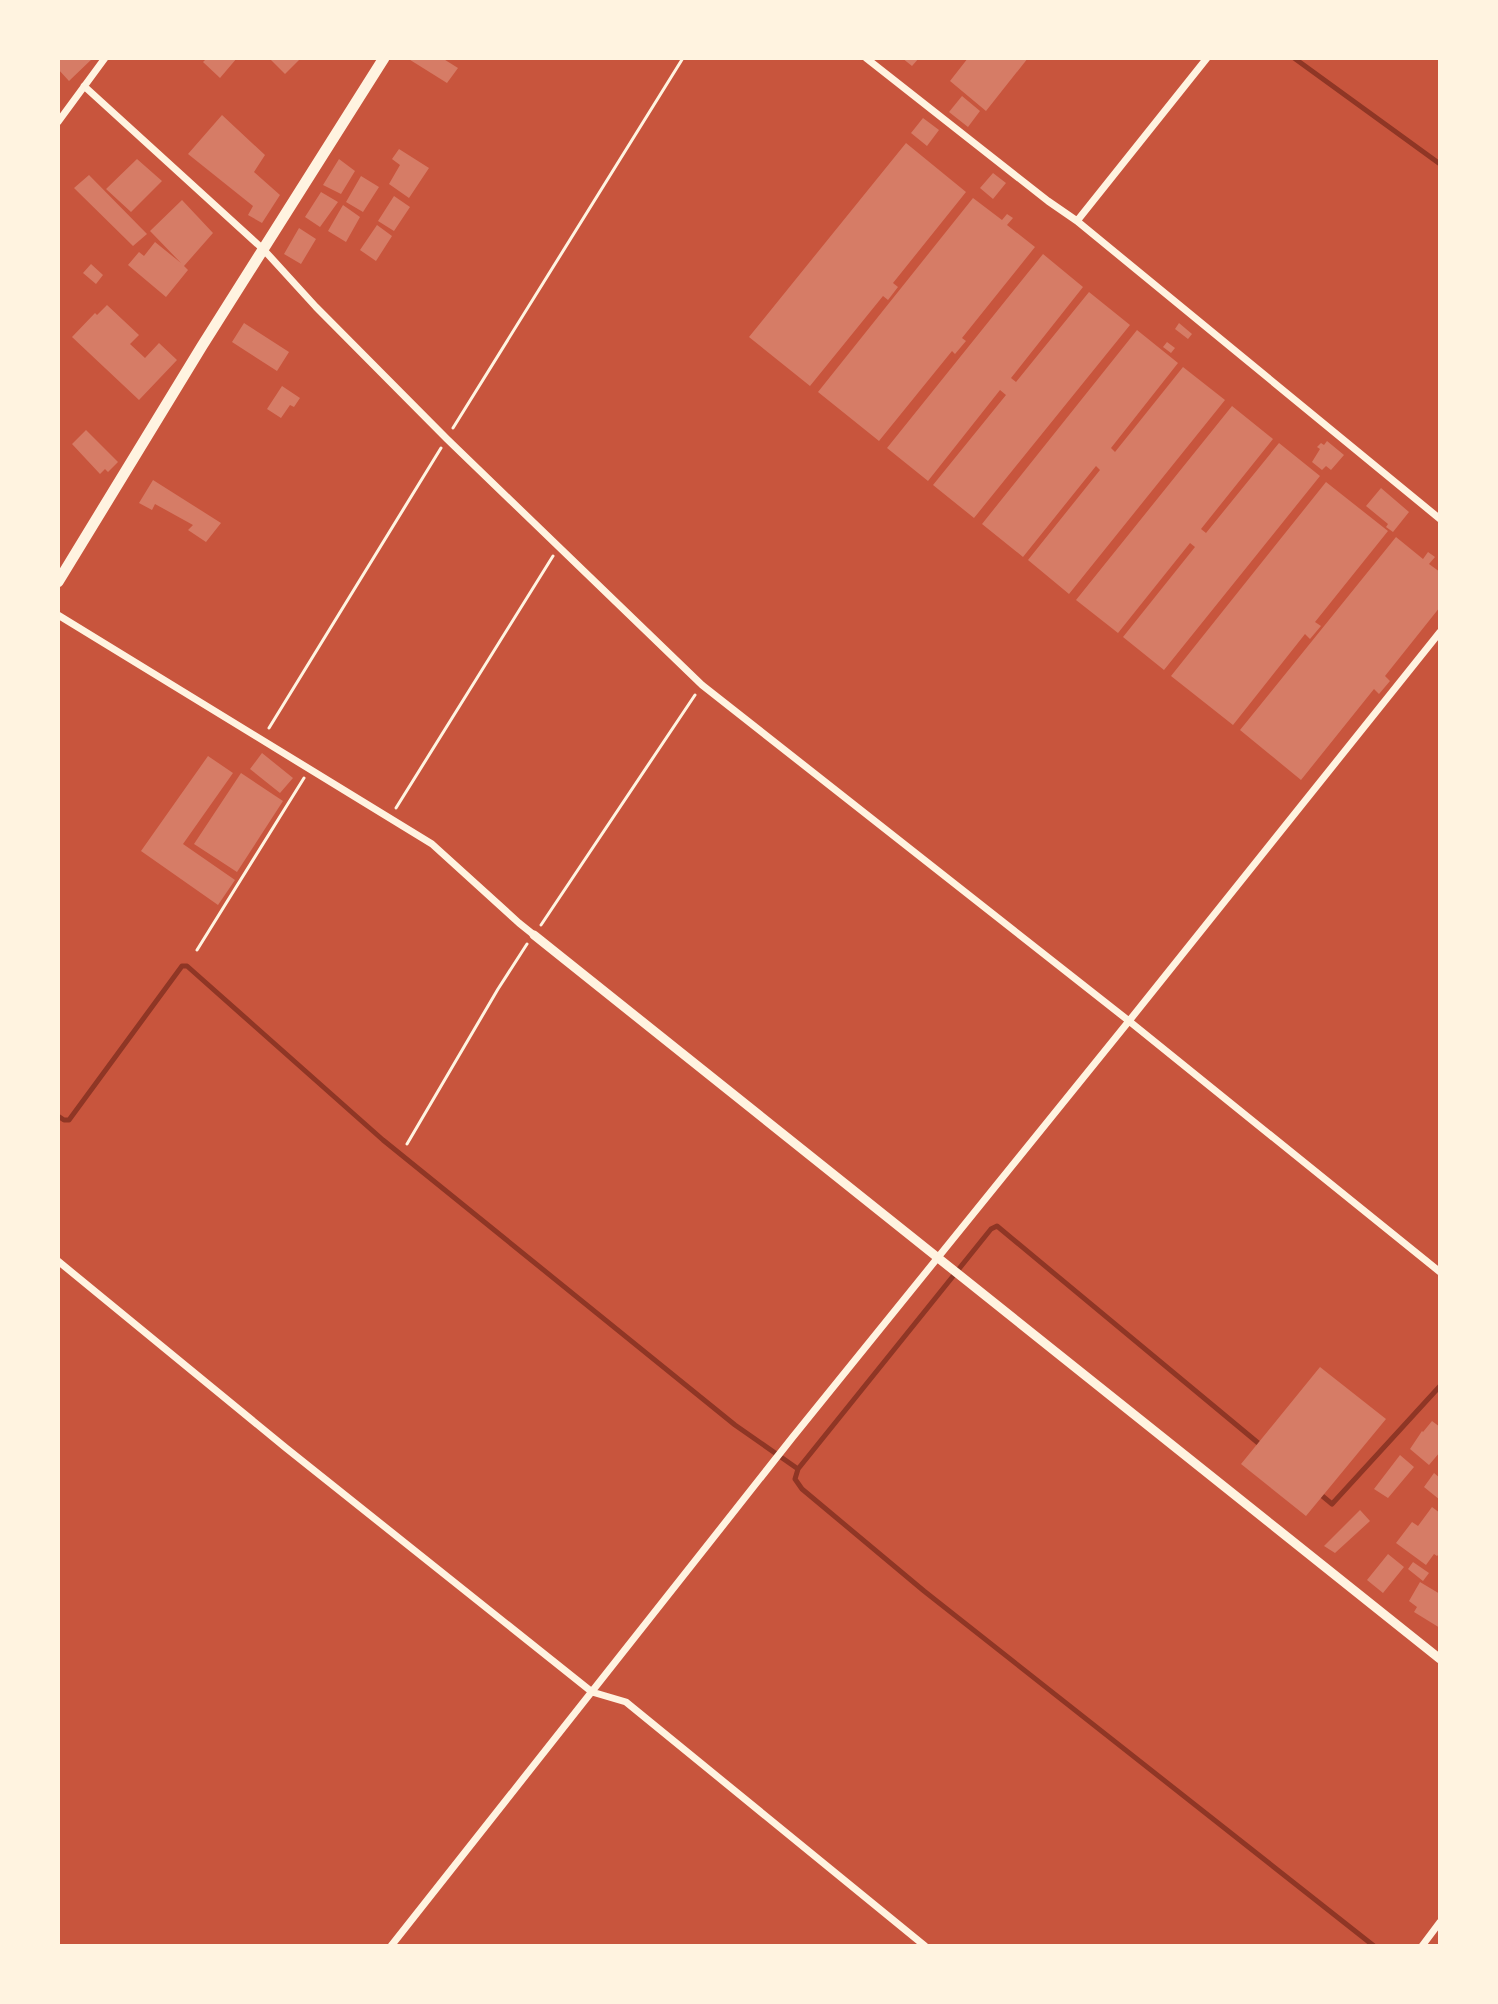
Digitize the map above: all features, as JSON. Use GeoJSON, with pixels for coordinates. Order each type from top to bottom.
{"type":"FeatureCollection","features":[{"type":"Feature","properties":{"kind":"main road"},"geometry":{"type":"LineString","coordinates":[[58,582],[384,58]]}},
{"type":"Feature","properties":{"kind":"street"},"geometry":{"type":"LineString","coordinates":[[58,122],[105,58]]}},
{"type":"Feature","properties":{"kind":"street"},"geometry":{"type":"LineString","coordinates":[[866,58],[1077,221],[1440,519]]}},
{"type":"Feature","properties":{"kind":"street"},"geometry":{"type":"LineString","coordinates":[[1077,221],[1207,58]]}},
{"type":"Feature","properties":{"kind":"street"},"geometry":{"type":"LineString","coordinates":[[84,86],[264,250],[447,439],[702,685],[1129,1021],[1440,1272]]}},
{"type":"Feature","properties":{"kind":"street"},"geometry":{"type":"LineString","coordinates":[[58,615],[432,844],[519,923],[1440,1659]]}},
{"type":"Feature","properties":{"kind":"street"},"geometry":{"type":"LineString","coordinates":[[391,1946],[792,1438],[1440,632]]}},
{"type":"Feature","properties":{"kind":"street"},"geometry":{"type":"LineString","coordinates":[[58,1261],[592,1692],[626,1702],[925,1946]]}},
{"type":"Feature","properties":{"kind":"street"},"geometry":{"type":"LineString","coordinates":[[1422,1946],[1440,1922]]}},
{"type":"Feature","properties":{"kind":"path"},"geometry":{"type":"LineString","coordinates":[[262,739],[683,58]]}},
{"type":"Feature","properties":{"kind":"path"},"geometry":{"type":"LineString","coordinates":[[390,818],[559,547]]}},
{"type":"Feature","properties":{"kind":"path"},"geometry":{"type":"LineString","coordinates":[[407,1144],[498,989],[702,685]]}},
{"type":"Feature","properties":{"kind":"path"},"geometry":{"type":"LineString","coordinates":[[197,950],[310,768]]}},
{"type":"Feature","properties":{"kind":"building"},"geometry":{"type":"Polygon","coordinates":[[[58,58],[93,58],[69,81],[58,69],[58,58]]]}},
{"type":"Feature","properties":{"kind":"building"},"geometry":{"type":"Polygon","coordinates":[[[207,58],[237,58],[220,78],[203,62],[207,58]]]}},
{"type":"Feature","properties":{"kind":"building"},"geometry":{"type":"Polygon","coordinates":[[[269,58],[301,58],[285,74],[269,58]]]}},
{"type":"Feature","properties":{"kind":"building"},"geometry":{"type":"Polygon","coordinates":[[[407,58],[442,58],[458,68],[447,83],[407,58]]]}},
{"type":"Feature","properties":{"kind":"building"},"geometry":{"type":"Polygon","coordinates":[[[902,58],[919,58],[912,66],[902,58]]]}},
{"type":"Feature","properties":{"kind":"building"},"geometry":{"type":"Polygon","coordinates":[[[968,58],[1028,58],[986,111],[950,81],[968,58]]]}},
{"type":"Feature","properties":{"kind":"building"},"geometry":{"type":"Polygon","coordinates":[[[962,96],[980,111],[968,127],[949,112],[962,96]]]}},
{"type":"Feature","properties":{"kind":"building"},"geometry":{"type":"Polygon","coordinates":[[[222,115],[265,155],[254,172],[280,195],[262,223],[248,215],[253,206],[188,154],[222,115]]]}},
{"type":"Feature","properties":{"kind":"building"},"geometry":{"type":"Polygon","coordinates":[[[923,118],[939,130],[927,146],[911,133],[923,118]]]}},
{"type":"Feature","properties":{"kind":"building"},"geometry":{"type":"Polygon","coordinates":[[[906,143],[966,192],[893,283],[898,287],[888,300],[883,296],[810,386],[749,337],[906,143]]]}},
{"type":"Feature","properties":{"kind":"building"},"geometry":{"type":"Polygon","coordinates":[[[399,149],[429,168],[409,198],[389,184],[400,165],[392,159],[399,149]]]}},
{"type":"Feature","properties":{"kind":"building"},"geometry":{"type":"Polygon","coordinates":[[[137,159],[162,181],[131,212],[106,189],[137,159]]]}},
{"type":"Feature","properties":{"kind":"building"},"geometry":{"type":"Polygon","coordinates":[[[339,159],[355,171],[341,194],[323,185],[339,159]]]}},
{"type":"Feature","properties":{"kind":"building"},"geometry":{"type":"Polygon","coordinates":[[[993,173],[1006,183],[993,199],[980,188],[993,173]]]}},
{"type":"Feature","properties":{"kind":"building"},"geometry":{"type":"Polygon","coordinates":[[[89,175],[147,234],[133,246],[74,188],[89,175]]]}},
{"type":"Feature","properties":{"kind":"building"},"geometry":{"type":"Polygon","coordinates":[[[361,176],[379,187],[363,212],[346,202],[361,176]]]}},
{"type":"Feature","properties":{"kind":"building"},"geometry":{"type":"Polygon","coordinates":[[[321,192],[338,202],[320,227],[305,217],[321,192]]]}},
{"type":"Feature","properties":{"kind":"building"},"geometry":{"type":"Polygon","coordinates":[[[394,196],[410,207],[394,231],[378,221],[394,196]]]}},
{"type":"Feature","properties":{"kind":"building"},"geometry":{"type":"Polygon","coordinates":[[[973,198],[1002,220],[1007,214],[1013,218],[1007,225],[1035,247],[962,338],[966,341],[955,354],[952,351],[879,441],[818,392],[973,198]]]}},
{"type":"Feature","properties":{"kind":"building"},"geometry":{"type":"Polygon","coordinates":[[[182,200],[213,233],[184,266],[188,270],[166,297],[128,265],[139,252],[144,256],[155,242],[181,263],[150,231],[182,200]]]}},
{"type":"Feature","properties":{"kind":"building"},"geometry":{"type":"Polygon","coordinates":[[[343,205],[360,217],[346,242],[328,231],[343,205]]]}},
{"type":"Feature","properties":{"kind":"building"},"geometry":{"type":"Polygon","coordinates":[[[377,225],[392,236],[376,261],[360,250],[377,225]]]}},
{"type":"Feature","properties":{"kind":"building"},"geometry":{"type":"Polygon","coordinates":[[[299,228],[316,239],[301,264],[284,254],[299,228]]]}},
{"type":"Feature","properties":{"kind":"building"},"geometry":{"type":"Polygon","coordinates":[[[1043,254],[1083,287],[1011,378],[1016,382],[1089,292],[1130,325],[974,518],[933,485],[1006,395],[1000,390],[928,481],[887,448],[1043,254]]]}},
{"type":"Feature","properties":{"kind":"building"},"geometry":{"type":"Polygon","coordinates":[[[91,264],[103,275],[96,284],[83,273],[91,264]]]}},
{"type":"Feature","properties":{"kind":"building"},"geometry":{"type":"Polygon","coordinates":[[[107,305],[139,335],[130,344],[145,358],[159,343],[177,360],[139,400],[72,337],[107,305]]]}},
{"type":"Feature","properties":{"kind":"building"},"geometry":{"type":"Polygon","coordinates":[[[244,323],[289,352],[277,371],[232,342],[244,323]]]}},
{"type":"Feature","properties":{"kind":"building"},"geometry":{"type":"Polygon","coordinates":[[[1179,323],[1192,334],[1188,339],[1175,329],[1179,323]]]}},
{"type":"Feature","properties":{"kind":"building"},"geometry":{"type":"Polygon","coordinates":[[[1137,330],[1178,363],[1111,448],[1115,452],[1183,367],[1225,400],[1069,594],[1028,560],[1100,470],[1096,466],[1023,557],[982,524],[1137,330]]]}},
{"type":"Feature","properties":{"kind":"building"},"geometry":{"type":"Polygon","coordinates":[[[1167,342],[1175,348],[1171,353],[1163,347],[1167,342]]]}},
{"type":"Feature","properties":{"kind":"building"},"geometry":{"type":"Polygon","coordinates":[[[282,386],[300,398],[294,407],[290,405],[281,418],[267,409],[282,386]]]}},
{"type":"Feature","properties":{"kind":"building"},"geometry":{"type":"Polygon","coordinates":[[[1232,406],[1273,439],[1201,529],[1206,533],[1279,443],[1320,476],[1164,670],[1123,637],[1195,547],[1190,543],[1118,633],[1076,600],[1232,406]]]}},
{"type":"Feature","properties":{"kind":"building"},"geometry":{"type":"Polygon","coordinates":[[[86,430],[118,462],[108,472],[105,469],[100,474],[72,444],[86,430]]]}},
{"type":"Feature","properties":{"kind":"building"},"geometry":{"type":"Polygon","coordinates":[[[1327,441],[1344,455],[1331,470],[1326,466],[1322,470],[1312,462],[1320,449],[1317,447],[1327,441]]]}},
{"type":"Feature","properties":{"kind":"building"},"geometry":{"type":"Polygon","coordinates":[[[153,480],[221,523],[206,542],[188,530],[193,525],[155,504],[152,510],[139,503],[153,480]]]}},
{"type":"Feature","properties":{"kind":"building"},"geometry":{"type":"Polygon","coordinates":[[[1326,482],[1388,531],[1315,622],[1321,626],[1310,639],[1305,634],[1233,725],[1171,676],[1326,482]]]}},
{"type":"Feature","properties":{"kind":"building"},"geometry":{"type":"Polygon","coordinates":[[[1381,488],[1409,512],[1393,532],[1366,506],[1381,488]]]}},
{"type":"Feature","properties":{"kind":"building"},"geometry":{"type":"Polygon","coordinates":[[[1396,537],[1423,559],[1428,552],[1435,557],[1429,564],[1440,572],[1440,607],[1385,676],[1390,681],[1379,694],[1374,689],[1301,780],[1240,730],[1396,537]]]}},
{"type":"Feature","properties":{"kind":"building"},"geometry":{"type":"Polygon","coordinates":[[[262,753],[293,778],[280,793],[250,769],[262,753]]]}},
{"type":"Feature","properties":{"kind":"building"},"geometry":{"type":"Polygon","coordinates":[[[208,756],[233,773],[183,844],[235,880],[218,905],[141,851],[208,756]]]}},
{"type":"Feature","properties":{"kind":"building"},"geometry":{"type":"Polygon","coordinates":[[[241,773],[283,801],[237,872],[194,844],[241,773]]]}},
{"type":"Feature","properties":{"kind":"building"},"geometry":{"type":"Polygon","coordinates":[[[1320,1367],[1386,1419],[1306,1516],[1241,1464],[1320,1367]]]}},
{"type":"Feature","properties":{"kind":"building"},"geometry":{"type":"Polygon","coordinates":[[[1432,1421],[1440,1427],[1440,1452],[1429,1465],[1410,1449],[1432,1421]]]}},
{"type":"Feature","properties":{"kind":"building"},"geometry":{"type":"Polygon","coordinates":[[[1400,1455],[1414,1467],[1388,1498],[1374,1489],[1400,1455]]]}},
{"type":"Feature","properties":{"kind":"building"},"geometry":{"type":"Polygon","coordinates":[[[1434,1473],[1440,1478],[1440,1500],[1424,1487],[1434,1473]]]}},
{"type":"Feature","properties":{"kind":"building"},"geometry":{"type":"Polygon","coordinates":[[[1432,1507],[1440,1513],[1440,1553],[1437,1556],[1434,1554],[1426,1565],[1396,1543],[1412,1522],[1418,1526],[1432,1507]]]}},
{"type":"Feature","properties":{"kind":"building"},"geometry":{"type":"Polygon","coordinates":[[[1360,1510],[1370,1521],[1335,1553],[1324,1546],[1360,1510]]]}},
{"type":"Feature","properties":{"kind":"building"},"geometry":{"type":"Polygon","coordinates":[[[1388,1554],[1404,1567],[1383,1593],[1367,1580],[1388,1554]]]}},
{"type":"Feature","properties":{"kind":"building"},"geometry":{"type":"Polygon","coordinates":[[[1413,1562],[1429,1573],[1423,1581],[1408,1569],[1413,1562]]]}},
{"type":"Feature","properties":{"kind":"building"},"geometry":{"type":"Polygon","coordinates":[[[1420,1582],[1440,1594],[1440,1628],[1414,1612],[1417,1607],[1409,1601],[1420,1582]]]}},
{"type":"Feature","properties":{"kind":"waterway"},"geometry":{"type":"LineString","coordinates":[[1294,58],[1440,164]]}},
{"type":"Feature","properties":{"kind":"waterway"},"geometry":{"type":"LineString","coordinates":[[58,1116],[69,1120],[182,966],[187,966],[383,1140],[735,1425],[798,1469]]}},
{"type":"Feature","properties":{"kind":"waterway"},"geometry":{"type":"LineString","coordinates":[[1263,1447],[997,1226],[991,1229],[798,1469],[795,1479],[802,1489],[924,1591],[1374,1946]]}},
{"type":"Feature","properties":{"kind":"waterway"},"geometry":{"type":"LineString","coordinates":[[1320,1494],[1332,1504],[1440,1386]]}}]}
